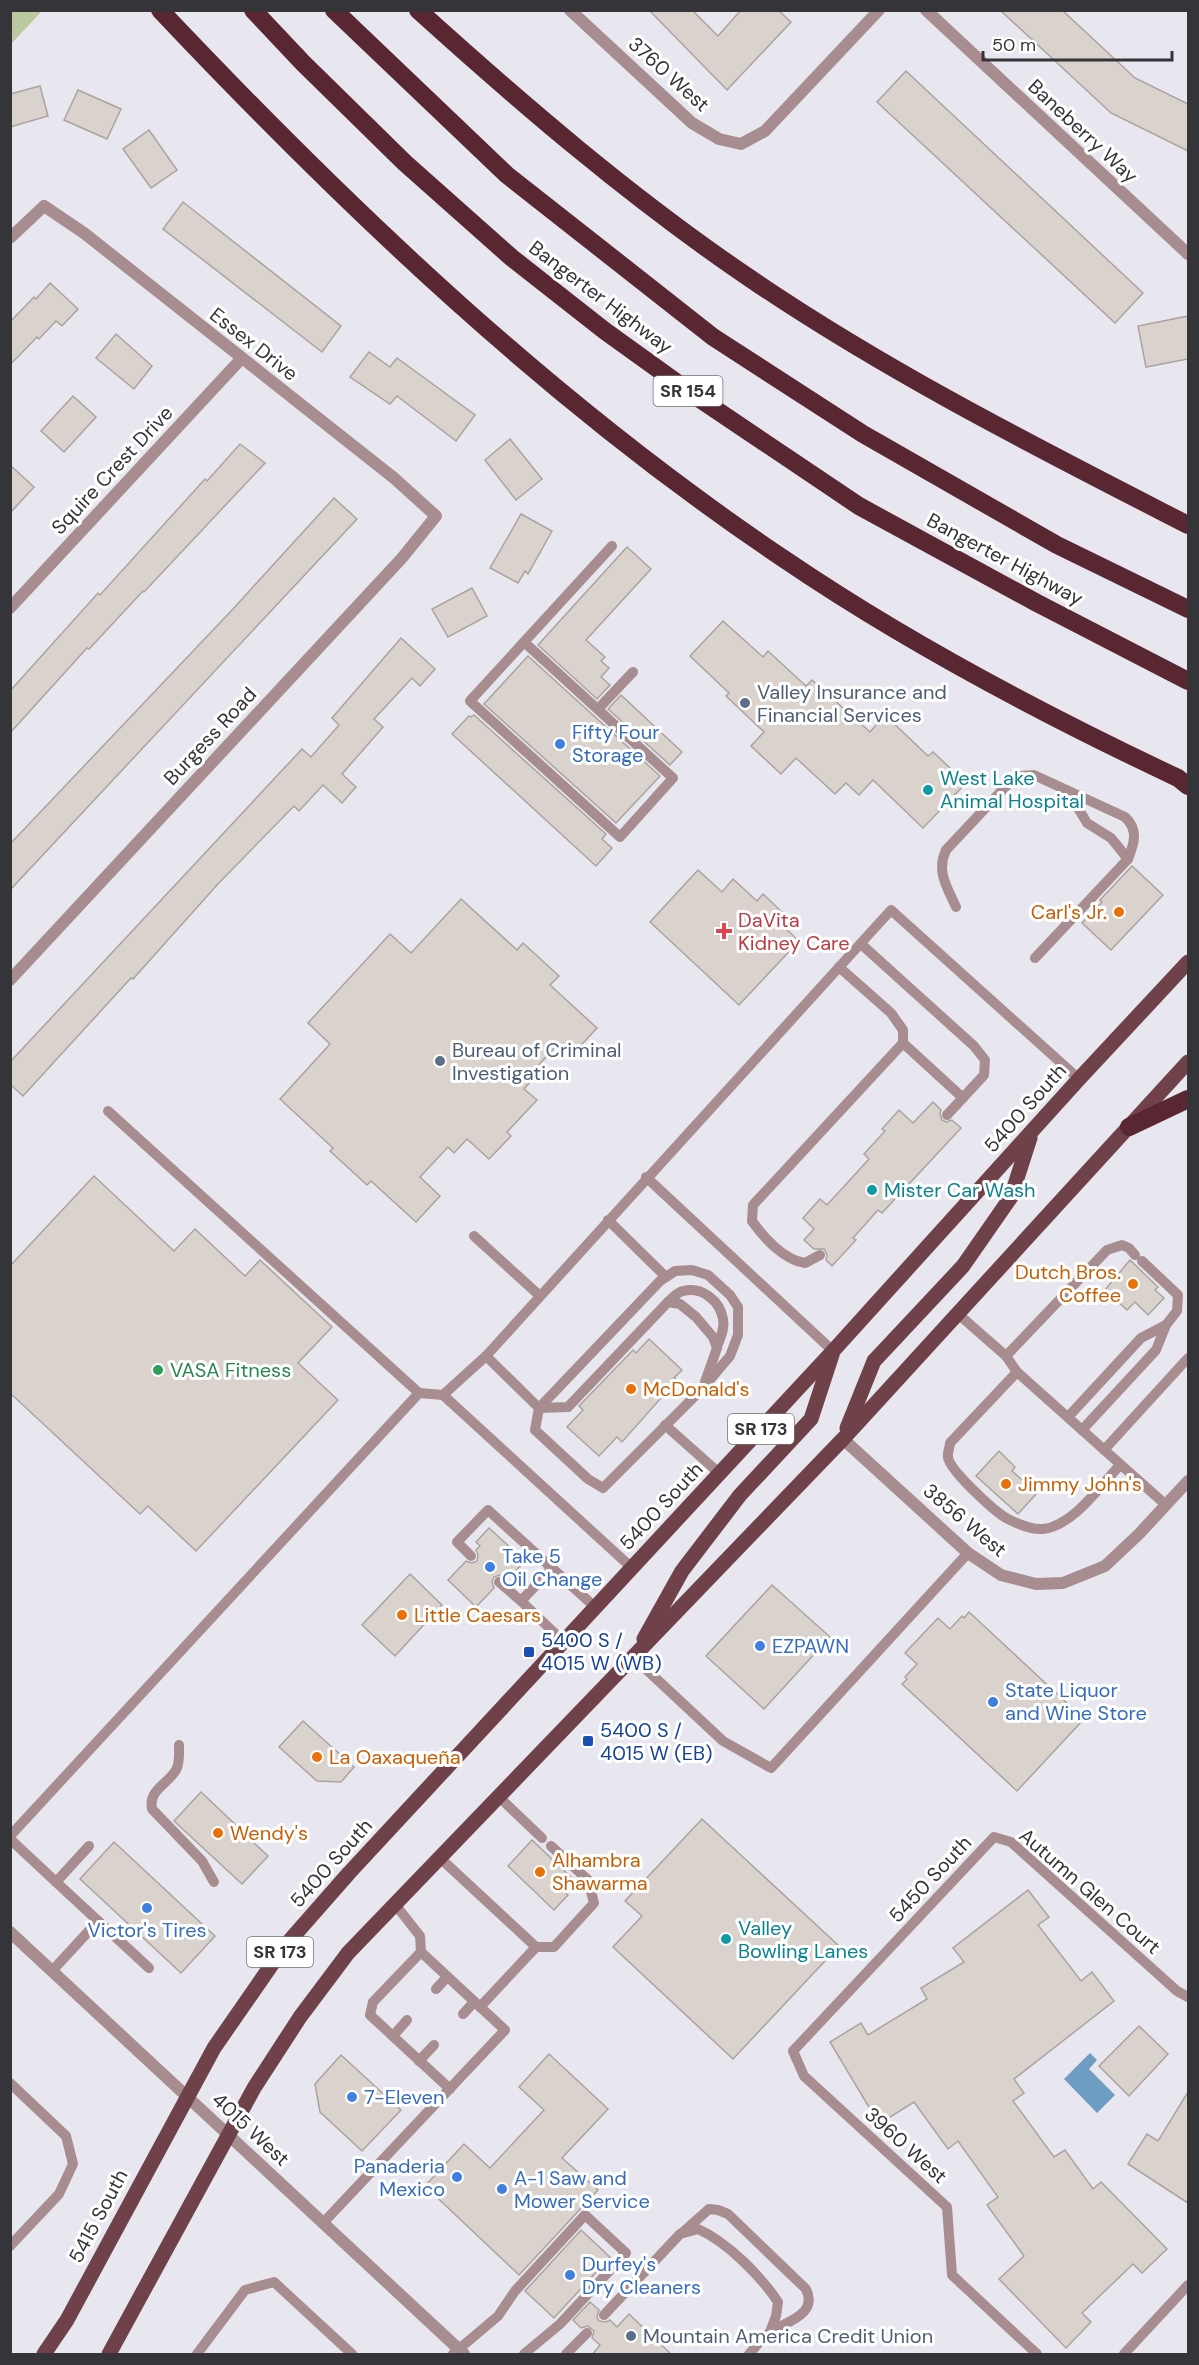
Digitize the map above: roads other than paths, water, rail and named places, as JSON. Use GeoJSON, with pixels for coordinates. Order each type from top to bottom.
{"type":"FeatureCollection","features":[{"type":"Feature","properties":{"kind":"highway"},"geometry":{"type":"LineString","coordinates":[[160,10],[264,118],[430,279],[568,399],[653,465],[783,559],[913,641],[1039,710],[1185,780]]}},
{"type":"Feature","properties":{"kind":"highway","name":"Bangerter Highway"},"geometry":{"type":"LineString","coordinates":[[253,10],[303,63],[405,163],[503,250],[605,330],[694,395],[859,506],[1037,603],[1188,681]]}},
{"type":"Feature","properties":{"kind":"highway","name":"Bangerter Highway"},"geometry":{"type":"LineString","coordinates":[[334,10],[507,174],[713,337],[862,434],[1057,545],[1188,609]]}},
{"type":"Feature","properties":{"kind":"highway"},"geometry":{"type":"LineString","coordinates":[[418,10],[475,62],[585,154],[683,231],[754,282],[874,357],[1188,525]]}},
{"type":"Feature","properties":{"kind":"highway"},"geometry":{"type":"LineString","coordinates":[[1129,1126],[1188,1099]]}},
{"type":"Feature","properties":{"kind":"main road","name":"5400 South"},"geometry":{"type":"LineString","coordinates":[[187,2096],[220,2038],[284,1947],[349,1873],[833,1351],[1188,962]]}},
{"type":"Feature","properties":{"kind":"main road","name":"SR 173"},"geometry":{"type":"LineString","coordinates":[[109,2355],[254,2088],[300,2017],[348,1953],[843,1439],[1188,1062]]}},
{"type":"Feature","properties":{"kind":"main road"},"geometry":{"type":"LineString","coordinates":[[843,1439],[874,1361],[963,1266],[1011,1197],[1032,1132]]}},
{"type":"Feature","properties":{"kind":"main road"},"geometry":{"type":"LineString","coordinates":[[633,1657],[682,1571],[740,1495],[811,1419],[833,1351]]}},
{"type":"Feature","properties":{"kind":"main road","name":"5415 South"},"geometry":{"type":"LineString","coordinates":[[44,2355],[67,2320],[187,2096]]}},
{"type":"Feature","properties":{"kind":"street","name":"3760 West"},"geometry":{"type":"LineString","coordinates":[[570,10],[692,123],[719,139],[741,144],[765,131],[879,10]]}},
{"type":"Feature","properties":{"kind":"street","name":"Baneberry Way"},"geometry":{"type":"LineString","coordinates":[[926,10],[1188,254]]}},
{"type":"Feature","properties":{"kind":"street","name":"Essex Drive"},"geometry":{"type":"LineString","coordinates":[[10,238],[44,206],[84,233],[394,478],[436,516]]}},
{"type":"Feature","properties":{"kind":"street","name":"Squire Crest Drive"},"geometry":{"type":"LineString","coordinates":[[10,608],[242,359]]}},
{"type":"Feature","properties":{"kind":"street","name":"Burgess Road"},"geometry":{"type":"LineString","coordinates":[[10,980],[402,558],[436,516]]}},
{"type":"Feature","properties":{"kind":"street","name":"3856 West"},"geometry":{"type":"LineString","coordinates":[[843,1439],[968,1553],[1001,1575],[1036,1584],[1064,1583],[1105,1566],[1188,1481]]}},
{"type":"Feature","properties":{"kind":"street","name":"4015 West"},"geometry":{"type":"LineString","coordinates":[[10,1932],[323,2223],[458,2353]]}},
{"type":"Feature","properties":{"kind":"lane"},"geometry":{"type":"LineString","coordinates":[[524,642],[674,778],[620,837],[470,701],[524,642],[612,546]]}},
{"type":"Feature","properties":{"kind":"lane"},"geometry":{"type":"LineString","coordinates":[[598,709],[633,672]]}},
{"type":"Feature","properties":{"kind":"lane"},"geometry":{"type":"LineString","coordinates":[[956,907],[942,875],[940,861],[946,850],[1009,783],[1021,776],[1034,775],[1129,821],[1135,841],[1128,859],[1035,958]]}},
{"type":"Feature","properties":{"kind":"lane"},"geometry":{"type":"LineString","coordinates":[[1067,790],[1087,823],[1111,838],[1128,859]]}},
{"type":"Feature","properties":{"kind":"lane"},"geometry":{"type":"LineString","coordinates":[[443,1395],[486,1356],[646,1177],[891,910],[1079,1080]]}},
{"type":"Feature","properties":{"kind":"lane"},"geometry":{"type":"LineString","coordinates":[[861,944],[974,1046],[985,1060],[984,1075],[947,1115]]}},
{"type":"Feature","properties":{"kind":"lane"},"geometry":{"type":"LineString","coordinates":[[820,1255],[805,1263],[792,1261],[759,1231],[752,1221],[753,1205],[903,1043],[903,1030],[891,1013],[839,967]]}},
{"type":"Feature","properties":{"kind":"lane"},"geometry":{"type":"LineString","coordinates":[[903,1043],[963,1098]]}},
{"type":"Feature","properties":{"kind":"lane"},"geometry":{"type":"LineString","coordinates":[[108,1111],[419,1394],[443,1395],[632,1568]]}},
{"type":"Feature","properties":{"kind":"lane"},"geometry":{"type":"LineString","coordinates":[[646,1177],[833,1351]]}},
{"type":"Feature","properties":{"kind":"lane"},"geometry":{"type":"LineString","coordinates":[[608,1220],[666,1277]]}},
{"type":"Feature","properties":{"kind":"lane"},"geometry":{"type":"LineString","coordinates":[[474,1236],[540,1296]]}},
{"type":"Feature","properties":{"kind":"lane"},"geometry":{"type":"LineString","coordinates":[[1006,1356],[1107,1250],[1122,1245],[1129,1248],[1179,1295],[1177,1311],[1166,1325],[1156,1350],[1082,1430]]}},
{"type":"Feature","properties":{"kind":"lane"},"geometry":{"type":"LineString","coordinates":[[692,1270],[708,1275],[730,1295],[738,1306],[738,1335],[730,1356],[702,1389],[603,1488],[588,1479],[534,1430],[539,1408],[647,1294],[675,1271],[692,1270]]}},
{"type":"Feature","properties":{"kind":"lane"},"geometry":{"type":"LineString","coordinates":[[486,1356],[539,1408],[568,1407],[668,1302],[681,1291],[702,1293],[713,1299],[723,1318],[723,1329],[702,1389]]}},
{"type":"Feature","properties":{"kind":"lane"},"geometry":{"type":"LineString","coordinates":[[668,1302],[680,1304],[696,1317],[713,1337],[717,1348]]}},
{"type":"Feature","properties":{"kind":"lane"},"geometry":{"type":"LineString","coordinates":[[957,1313],[1006,1356],[1017,1372],[1166,1505]]}},
{"type":"Feature","properties":{"kind":"lane"},"geometry":{"type":"LineString","coordinates":[[1068,1417],[1141,1338],[1166,1325]]}},
{"type":"Feature","properties":{"kind":"lane"},"geometry":{"type":"LineString","coordinates":[[1104,1450],[1188,1358]]}},
{"type":"Feature","properties":{"kind":"lane"},"geometry":{"type":"LineString","coordinates":[[1017,1372],[950,1443],[948,1457],[955,1473],[1006,1518],[1026,1526],[1043,1529],[1063,1522],[1076,1512],[1120,1464]]}},
{"type":"Feature","properties":{"kind":"lane"},"geometry":{"type":"LineString","coordinates":[[149,1968],[10,1838],[419,1394]]}},
{"type":"Feature","properties":{"kind":"lane"},"geometry":{"type":"LineString","coordinates":[[665,1425],[719,1473]]}},
{"type":"Feature","properties":{"kind":"lane"},"geometry":{"type":"LineString","coordinates":[[471,1556],[457,1542],[488,1510],[595,1607]]}},
{"type":"Feature","properties":{"kind":"lane"},"geometry":{"type":"LineString","coordinates":[[633,1657],[723,1741],[771,1768],[968,1553]]}},
{"type":"Feature","properties":{"kind":"lane"},"geometry":{"type":"LineString","coordinates":[[521,1601],[552,1568]]}},
{"type":"Feature","properties":{"kind":"lane"},"geometry":{"type":"LineString","coordinates":[[499,1582],[564,1641]]}},
{"type":"Feature","properties":{"kind":"lane"},"geometry":{"type":"LineString","coordinates":[[180,1745],[177,1769],[155,1792],[150,1802],[152,1809],[202,1861],[214,1882]]}},
{"type":"Feature","properties":{"kind":"lane"},"geometry":{"type":"LineString","coordinates":[[498,1796],[542,1838]]}},
{"type":"Feature","properties":{"kind":"lane","name":"Autumn Glen Court"},"geometry":{"type":"LineString","coordinates":[[994,1837],[1011,1842],[1177,1991],[1188,1997]]}},
{"type":"Feature","properties":{"kind":"lane","name":"5450 South"},"geometry":{"type":"LineString","coordinates":[[793,2051],[994,1837]]}},
{"type":"Feature","properties":{"kind":"lane"},"geometry":{"type":"LineString","coordinates":[[56,1882],[89,1846]]}},
{"type":"Feature","properties":{"kind":"lane"},"geometry":{"type":"LineString","coordinates":[[439,1857],[536,1947],[554,1947],[594,1903],[588,1880],[551,1846]]}},
{"type":"Feature","properties":{"kind":"lane"},"geometry":{"type":"LineString","coordinates":[[323,2223],[505,2030],[421,1952],[420,1936],[394,1904]]}},
{"type":"Feature","properties":{"kind":"lane"},"geometry":{"type":"LineString","coordinates":[[52,1971],[98,1921]]}},
{"type":"Feature","properties":{"kind":"lane"},"geometry":{"type":"LineString","coordinates":[[463,2014],[477,2004],[536,1947]]}},
{"type":"Feature","properties":{"kind":"lane"},"geometry":{"type":"LineString","coordinates":[[421,1952],[373,2002],[370,2015],[450,2089]]}},
{"type":"Feature","properties":{"kind":"lane"},"geometry":{"type":"LineString","coordinates":[[436,1989],[447,1977]]}},
{"type":"Feature","properties":{"kind":"lane"},"geometry":{"type":"LineString","coordinates":[[393,2036],[407,2020]]}},
{"type":"Feature","properties":{"kind":"lane"},"geometry":{"type":"LineString","coordinates":[[419,2061],[434,2045]]}},
{"type":"Feature","properties":{"kind":"lane","name":"3960 West"},"geometry":{"type":"LineString","coordinates":[[793,2051],[804,2076],[947,2207],[952,2275],[1037,2355]]}},
{"type":"Feature","properties":{"kind":"lane"},"geometry":{"type":"LineString","coordinates":[[10,2084],[66,2136],[73,2164],[59,2194],[10,2246]]}},
{"type":"Feature","properties":{"kind":"lane"},"geometry":{"type":"LineString","coordinates":[[604,2315],[680,2234],[709,2209],[718,2210],[728,2214],[806,2289],[809,2301],[807,2308],[800,2316],[770,2332],[749,2355]]}},
{"type":"Feature","properties":{"kind":"lane"},"geometry":{"type":"LineString","coordinates":[[458,2353],[498,2316],[515,2291],[585,2215],[626,2253],[560,2324],[524,2355]]}},
{"type":"Feature","properties":{"kind":"lane"},"geometry":{"type":"LineString","coordinates":[[680,2234],[698,2229],[714,2236],[767,2285],[778,2302],[770,2332]]}},
{"type":"Feature","properties":{"kind":"lane"},"geometry":{"type":"LineString","coordinates":[[197,2355],[244,2290],[274,2282],[352,2355]]}},
{"type":"Feature","properties":{"kind":"lane"},"geometry":{"type":"LineString","coordinates":[[1125,2355],[1188,2285]]}},
{"type":"Feature","properties":{"kind":"lane"},"geometry":{"type":"LineString","coordinates":[[566,2355],[587,2333]]}},
{"type":"Feature","properties":{"kind":"water"},"geometry":{"type":"Polygon","coordinates":[[[1090,2053],[1097,2060],[1089,2069],[1115,2095],[1097,2113],[1064,2079],[1090,2053]]]}},
{"type":"Feature","properties":{"kind":"place","name":"Valley Insurance and Financial Services"},"geometry":{"type":"Point","coordinates":[745,703]}},
{"type":"Feature","properties":{"kind":"place","name":"Fifty Four Storage"},"geometry":{"type":"Point","coordinates":[560,744]}},
{"type":"Feature","properties":{"kind":"place","name":"West Lake Animal Hospital"},"geometry":{"type":"Point","coordinates":[928,790]}},
{"type":"Feature","properties":{"kind":"place","name":"Carl's Jr."},"geometry":{"type":"Point","coordinates":[1119,912]}},
{"type":"Feature","properties":{"kind":"place","name":"DaVita Kidney Care"},"geometry":{"type":"Point","coordinates":[724,931]}},
{"type":"Feature","properties":{"kind":"place","name":"Bureau of Criminal Investigation"},"geometry":{"type":"Point","coordinates":[440,1061]}},
{"type":"Feature","properties":{"kind":"place","name":"Mister Car Wash"},"geometry":{"type":"Point","coordinates":[872,1190]}},
{"type":"Feature","properties":{"kind":"place","name":"Dutch Bros. Coffee"},"geometry":{"type":"Point","coordinates":[1133,1284]}},
{"type":"Feature","properties":{"kind":"place","name":"VASA Fitness"},"geometry":{"type":"Point","coordinates":[158,1370]}},
{"type":"Feature","properties":{"kind":"place","name":"McDonald's"},"geometry":{"type":"Point","coordinates":[631,1389]}},
{"type":"Feature","properties":{"kind":"place","name":"Jimmy John's"},"geometry":{"type":"Point","coordinates":[1006,1484]}},
{"type":"Feature","properties":{"kind":"place","name":"Take 5 Oil Change"},"geometry":{"type":"Point","coordinates":[490,1567]}},
{"type":"Feature","properties":{"kind":"place","name":"Little Caesars"},"geometry":{"type":"Point","coordinates":[402,1615]}},
{"type":"Feature","properties":{"kind":"place","name":"EZPAWN"},"geometry":{"type":"Point","coordinates":[760,1646]}},
{"type":"Feature","properties":{"kind":"place","name":"5400 S / 4015 W (WB)"},"geometry":{"type":"Point","coordinates":[529,1652]}},
{"type":"Feature","properties":{"kind":"place","name":"State Liquor and Wine Store"},"geometry":{"type":"Point","coordinates":[993,1702]}},
{"type":"Feature","properties":{"kind":"place","name":"5400 S / 4015 W (EB)"},"geometry":{"type":"Point","coordinates":[588,1741]}},
{"type":"Feature","properties":{"kind":"place","name":"La Oaxaqueña"},"geometry":{"type":"Point","coordinates":[317,1757]}},
{"type":"Feature","properties":{"kind":"place","name":"Wendy's"},"geometry":{"type":"Point","coordinates":[218,1833]}},
{"type":"Feature","properties":{"kind":"place","name":"Alhambra Shawarma"},"geometry":{"type":"Point","coordinates":[540,1872]}},
{"type":"Feature","properties":{"kind":"place","name":"Victor's Tires"},"geometry":{"type":"Point","coordinates":[147,1908]}},
{"type":"Feature","properties":{"kind":"place","name":"Valley Bowling Lanes"},"geometry":{"type":"Point","coordinates":[726,1939]}},
{"type":"Feature","properties":{"kind":"place","name":"7-Eleven"},"geometry":{"type":"Point","coordinates":[352,2097]}},
{"type":"Feature","properties":{"kind":"place","name":"Panaderia Mexico"},"geometry":{"type":"Point","coordinates":[457,2177]}},
{"type":"Feature","properties":{"kind":"place","name":"A-1 Saw and Mower Service"},"geometry":{"type":"Point","coordinates":[502,2189]}},
{"type":"Feature","properties":{"kind":"place","name":"Durfey's Dry Cleaners"},"geometry":{"type":"Point","coordinates":[570,2275]}},
{"type":"Feature","properties":{"kind":"place","name":"Mountain America Credit Union"},"geometry":{"type":"Point","coordinates":[631,2336]}}]}
